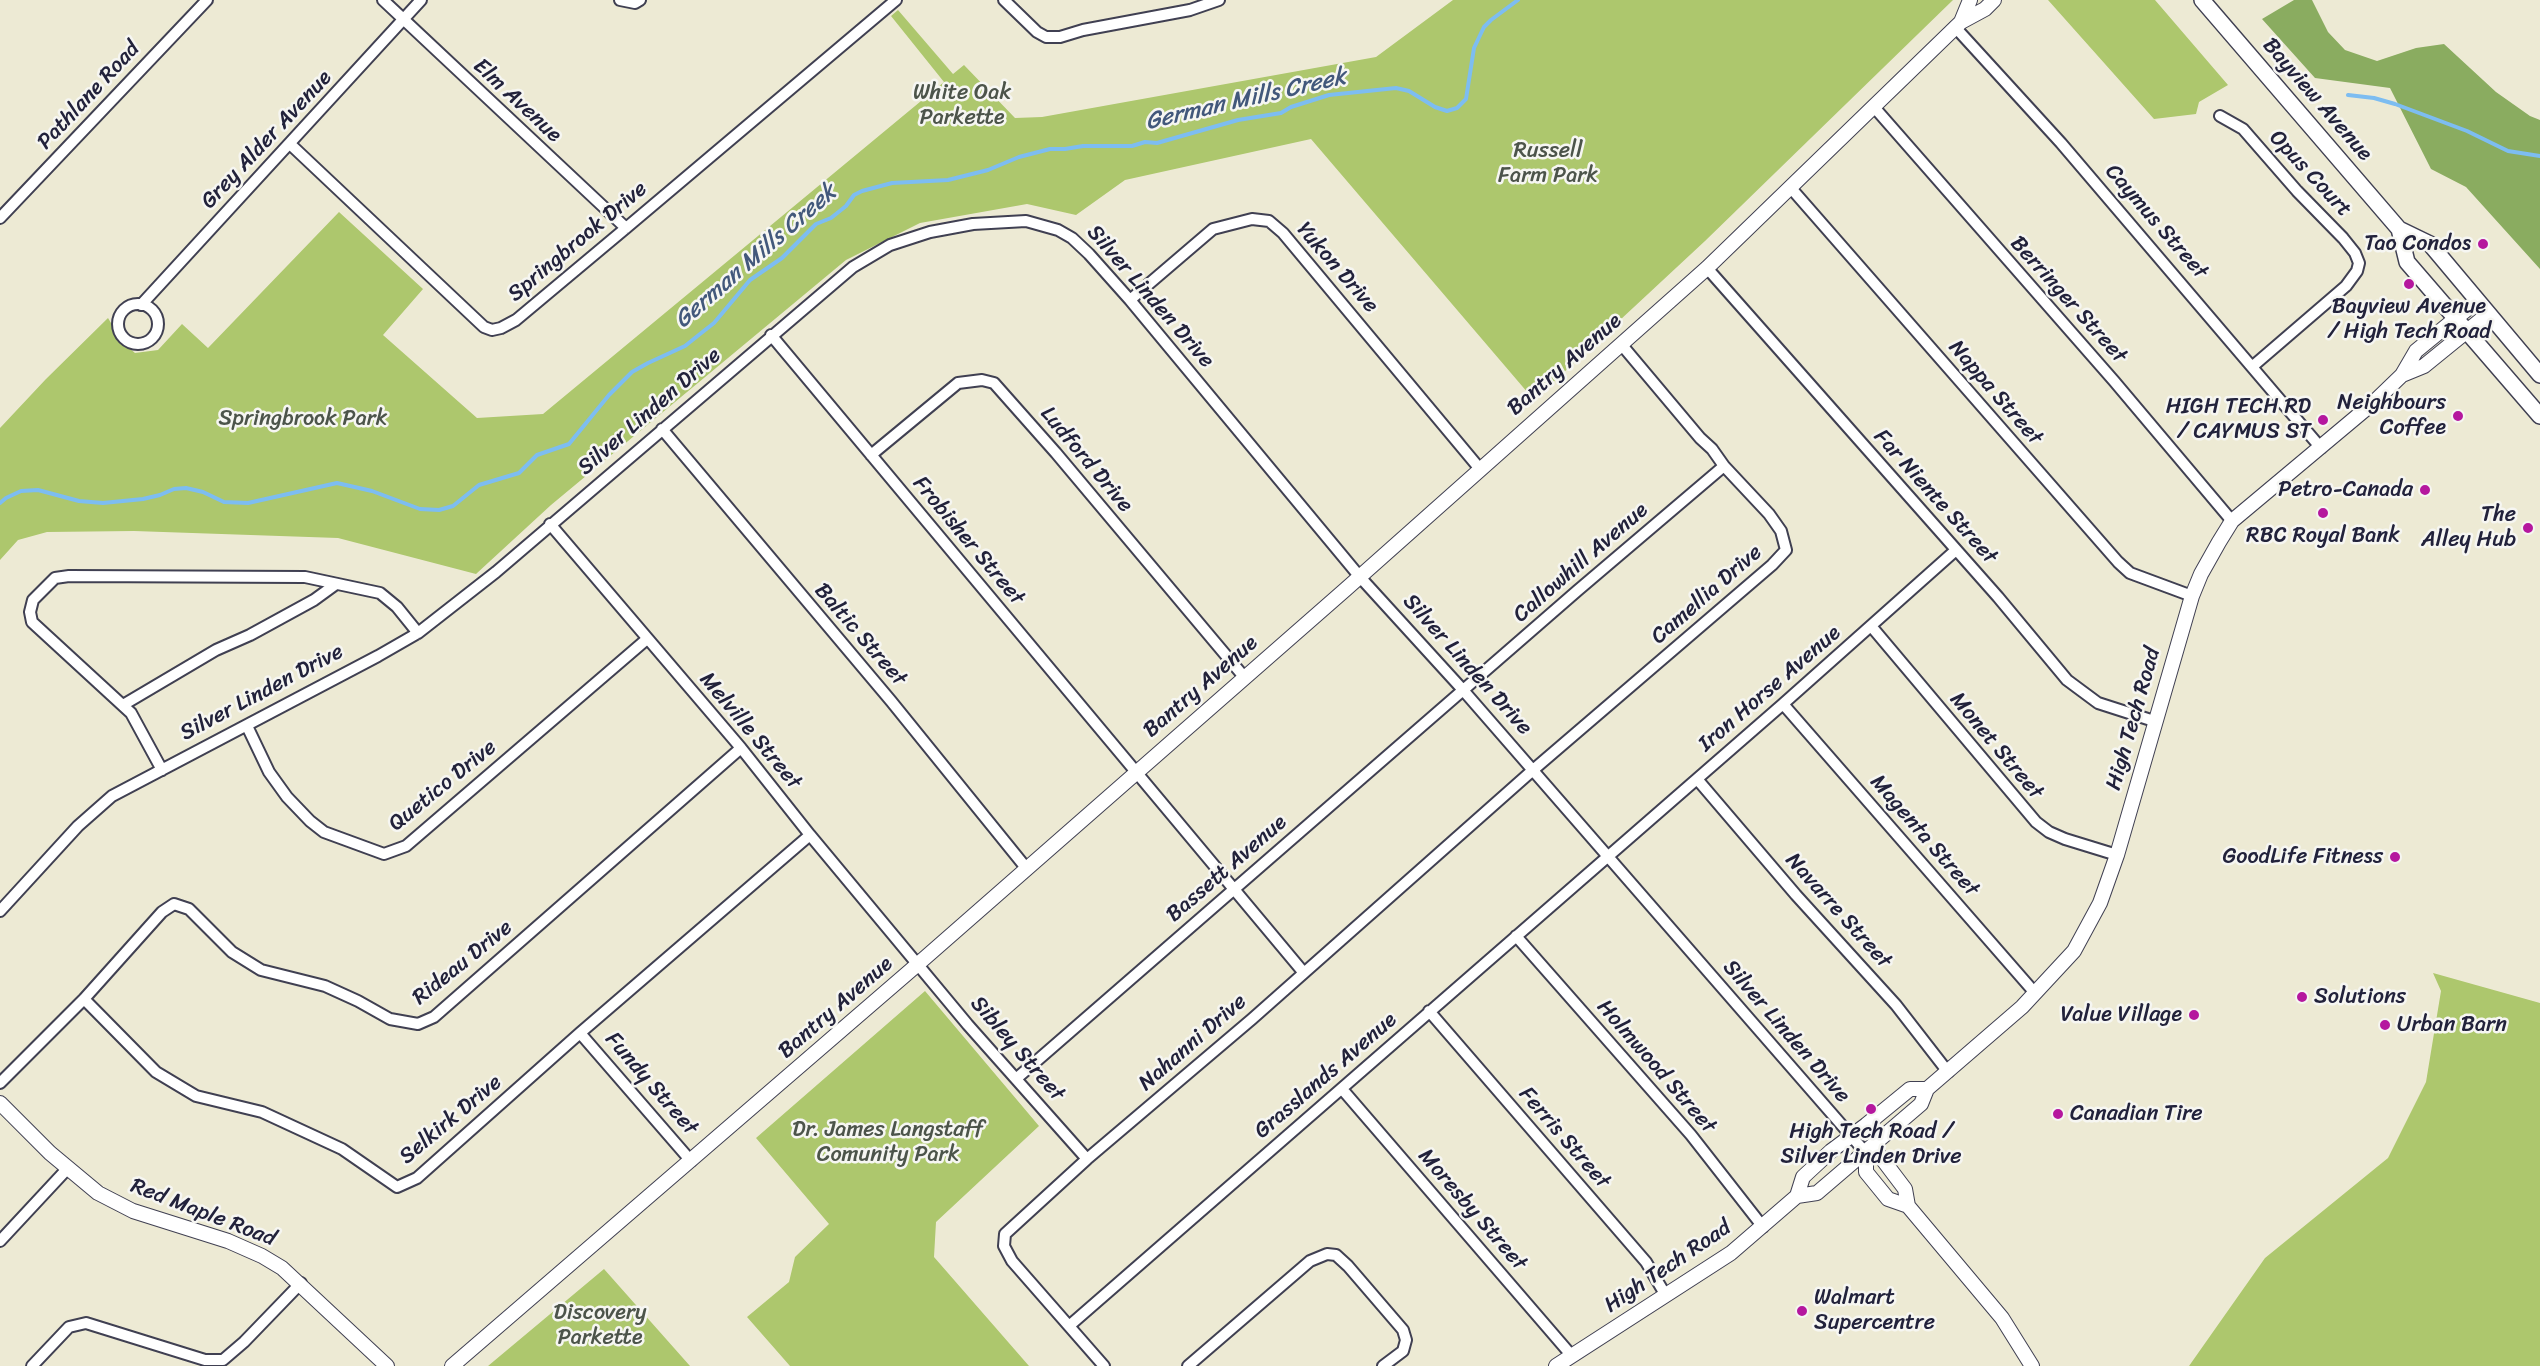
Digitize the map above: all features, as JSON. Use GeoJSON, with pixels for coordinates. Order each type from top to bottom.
{"type":"FeatureCollection","features":[{"type":"Feature","properties":{"kind":"main road","name":"Bayview Avenue"},"geometry":{"type":"LineString","coordinates":[[2202,0],[2399,229],[2430,244],[2540,375]]}},
{"type":"Feature","properties":{"kind":"main road","name":"Bayview Avenue"},"geometry":{"type":"LineString","coordinates":[[2399,229],[2407,262],[2540,416]]}},
{"type":"Feature","properties":{"kind":"street","name":"Pathlane Road"},"geometry":{"type":"LineString","coordinates":[[0,219],[207,0]]}},
{"type":"Feature","properties":{"kind":"street","name":"Elm Avenue"},"geometry":{"type":"LineString","coordinates":[[383,0],[626,228]]}},
{"type":"Feature","properties":{"kind":"street","name":"Grey Alder Avenue"},"geometry":{"type":"LineString","coordinates":[[141,305],[421,0]]}},
{"type":"Feature","properties":{"kind":"street"},"geometry":{"type":"LineString","coordinates":[[620,0],[635,3],[640,0]]}},
{"type":"Feature","properties":{"kind":"street","name":"Springbrook Drive"},"geometry":{"type":"LineString","coordinates":[[290,144],[484,327],[492,330],[501,328],[516,320],[896,0]]}},
{"type":"Feature","properties":{"kind":"street"},"geometry":{"type":"LineString","coordinates":[[1004,0],[1037,32],[1046,37],[1060,37],[1083,30],[1190,10],[1219,0]]}},
{"type":"Feature","properties":{"kind":"street","name":"Bantry Avenue"},"geometry":{"type":"LineString","coordinates":[[1958,24],[1970,0]]}},
{"type":"Feature","properties":{"kind":"street","name":"Bantry Avenue"},"geometry":{"type":"LineString","coordinates":[[452,1366],[918,964],[1360,577],[1707,268],[1958,24],[1985,9],[1994,0]]}},
{"type":"Feature","properties":{"kind":"street","name":"Caymus Street"},"geometry":{"type":"LineString","coordinates":[[1958,24],[2321,448]]}},
{"type":"Feature","properties":{"kind":"street","name":"Berringer Street"},"geometry":{"type":"LineString","coordinates":[[1874,107],[2114,381],[2232,521]]}},
{"type":"Feature","properties":{"kind":"street","name":"Opus Court"},"geometry":{"type":"LineString","coordinates":[[2220,116],[2243,129],[2278,171],[2343,238],[2355,253],[2359,263],[2357,272],[2346,286],[2253,366]]}},
{"type":"Feature","properties":{"kind":"street","name":"Nappa Street"},"geometry":{"type":"LineString","coordinates":[[1790,187],[2118,562],[2130,573],[2192,596]]}},
{"type":"Feature","properties":{"kind":"street","name":"Yukon Drive"},"geometry":{"type":"LineString","coordinates":[[1130,300],[1213,229],[1252,219],[1269,221],[1283,233],[1312,267],[1480,469]]}},
{"type":"Feature","properties":{"kind":"street","name":"Silver Linden Drive"},"geometry":{"type":"LineString","coordinates":[[0,911],[78,826],[112,796],[378,657],[418,633],[496,572],[853,267],[890,244],[930,232],[1008,220],[1026,220],[1058,230],[1072,238],[1130,300],[1360,577],[1463,690],[1850,1136],[1866,1153],[1880,1156],[1905,1189],[1908,1206],[2002,1318],[2032,1366]]}},
{"type":"Feature","properties":{"kind":"street","name":"Far Niente Street"},"geometry":{"type":"LineString","coordinates":[[1707,268],[1956,550],[2067,680],[2098,703],[2154,721]]}},
{"type":"Feature","properties":{"kind":"street","name":"High Tech Road"},"geometry":{"type":"LineString","coordinates":[[1797,1196],[1817,1193],[1866,1153],[1921,1104],[1927,1089],[2022,1007],[2074,951],[2100,903],[2117,855],[2192,596],[2201,573],[2232,521],[2321,448],[2402,375],[2416,351],[2477,301]]}},
{"type":"Feature","properties":{"kind":"street","name":"High Tech Road"},"geometry":{"type":"LineString","coordinates":[[2402,375],[2424,366],[2488,314]]}},
{"type":"Feature","properties":{"kind":"street","name":"Frobisher Street"},"geometry":{"type":"LineString","coordinates":[[771,335],[1304,973]]}},
{"type":"Feature","properties":{"kind":"street","name":"Camellia Drive"},"geometry":{"type":"LineString","coordinates":[[1533,770],[1772,565],[1786,550],[1777,523],[1724,466],[1621,344]]}},
{"type":"Feature","properties":{"kind":"street","name":"Ludford Drive"},"geometry":{"type":"LineString","coordinates":[[871,455],[958,383],[982,380],[994,383],[1056,453],[1245,678]]}},
{"type":"Feature","properties":{"kind":"street","name":"Baltic Street"},"geometry":{"type":"LineString","coordinates":[[662,429],[891,701],[1027,869]]}},
{"type":"Feature","properties":{"kind":"street","name":"Callowhill Avenue"},"geometry":{"type":"LineString","coordinates":[[1463,690],[1724,466]]}},
{"type":"Feature","properties":{"kind":"street","name":"Melville Street"},"geometry":{"type":"LineString","coordinates":[[550,524],[741,748],[918,964]]}},
{"type":"Feature","properties":{"kind":"street","name":"Iron Horse Avenue"},"geometry":{"type":"LineString","coordinates":[[1608,856],[1956,550]]}},
{"type":"Feature","properties":{"kind":"street"},"geometry":{"type":"LineString","coordinates":[[162,770],[141,728],[123,705],[32,622],[30,612],[33,600],[55,578],[69,576],[305,577],[380,593],[389,598],[407,616],[418,633]]}},
{"type":"Feature","properties":{"kind":"street"},"geometry":{"type":"LineString","coordinates":[[123,705],[216,650],[250,635],[314,600],[336,584]]}},
{"type":"Feature","properties":{"kind":"street","name":"Monet Street"},"geometry":{"type":"LineString","coordinates":[[1871,626],[2036,822],[2049,832],[2065,839],[2117,855]]}},
{"type":"Feature","properties":{"kind":"street","name":"Quetico Drive"},"geometry":{"type":"LineString","coordinates":[[247,726],[269,772],[287,797],[310,821],[324,832],[384,854],[406,846],[647,639]]}},
{"type":"Feature","properties":{"kind":"street","name":"Bassett Avenue"},"geometry":{"type":"LineString","coordinates":[[1017,1078],[1463,690]]}},
{"type":"Feature","properties":{"kind":"street","name":"Magenta Street"},"geometry":{"type":"LineString","coordinates":[[1783,704],[2035,993]]}},
{"type":"Feature","properties":{"kind":"street","name":"Rideau Drive"},"geometry":{"type":"LineString","coordinates":[[0,1083],[84,999],[162,912],[174,904],[189,909],[232,951],[261,970],[325,986],[390,1019],[418,1024],[434,1017],[741,748]]}},
{"type":"Feature","properties":{"kind":"street","name":"Nahanni Drive"},"geometry":{"type":"LineString","coordinates":[[1104,1366],[1012,1261],[1004,1246],[1005,1234],[1087,1159],[1304,973],[1533,770]]}},
{"type":"Feature","properties":{"kind":"street","name":"Navarre Street"},"geometry":{"type":"LineString","coordinates":[[1697,779],[1796,895],[1896,1005],[1948,1072]]}},
{"type":"Feature","properties":{"kind":"street","name":"Selkirk Drive"},"geometry":{"type":"LineString","coordinates":[[84,999],[156,1072],[196,1096],[262,1112],[342,1149],[397,1186],[417,1178],[580,1033],[810,835]]}},
{"type":"Feature","properties":{"kind":"street","name":"Grasslands Avenue"},"geometry":{"type":"LineString","coordinates":[[1069,1326],[1608,856]]}},
{"type":"Feature","properties":{"kind":"street","name":"Holmwood Street"},"geometry":{"type":"LineString","coordinates":[[1516,936],[1691,1135],[1763,1227]]}},
{"type":"Feature","properties":{"kind":"street","name":"Sibley Street"},"geometry":{"type":"LineString","coordinates":[[918,964],[968,1025],[1087,1159]]}},
{"type":"Feature","properties":{"kind":"street","name":"Ferris Street"},"geometry":{"type":"LineString","coordinates":[[1429,1011],[1640,1256],[1665,1294]]}},
{"type":"Feature","properties":{"kind":"street","name":"Fundy Street"},"geometry":{"type":"LineString","coordinates":[[580,1033],[691,1161]]}},
{"type":"Feature","properties":{"kind":"street","name":"Moresby Street"},"geometry":{"type":"LineString","coordinates":[[1342,1089],[1572,1356]]}},
{"type":"Feature","properties":{"kind":"street","name":"High Tech Road"},"geometry":{"type":"LineString","coordinates":[[1556,1366],[1731,1253],[1797,1196],[1803,1177],[1850,1136],[1910,1089],[1927,1089]]}},
{"type":"Feature","properties":{"kind":"street","name":"Red Maple Road"},"geometry":{"type":"LineString","coordinates":[[0,1103],[68,1168],[98,1193],[125,1207],[168,1224],[228,1241],[282,1268],[301,1283],[387,1366]]}},
{"type":"Feature","properties":{"kind":"street","name":"Silver Linden Drive"},"geometry":{"type":"LineString","coordinates":[[1866,1153],[1866,1172],[1888,1199],[1908,1206]]}},
{"type":"Feature","properties":{"kind":"street"},"geometry":{"type":"LineString","coordinates":[[0,1241],[68,1168]]}},
{"type":"Feature","properties":{"kind":"street"},"geometry":{"type":"LineString","coordinates":[[1188,1366],[1310,1261],[1327,1254],[1336,1255],[1348,1266],[1403,1330],[1406,1340],[1403,1351],[1383,1366]]}},
{"type":"Feature","properties":{"kind":"street"},"geometry":{"type":"LineString","coordinates":[[32,1366],[69,1327],[86,1323],[205,1360],[223,1360],[244,1342],[301,1283]]}},
{"type":"Feature","properties":{"kind":"green space"},"geometry":{"type":"Polygon","coordinates":[[[1453,0],[1953,0],[1705,241],[1534,400],[1311,139],[1125,180],[1076,215],[1027,204],[920,223],[846,260],[551,505],[476,574],[338,538],[134,531],[47,532],[18,540],[0,560],[0,428],[46,379],[108,318],[123,343],[135,353],[158,350],[182,324],[208,348],[339,212],[423,289],[383,335],[477,418],[543,414],[944,82],[891,16],[898,10],[953,74],[964,65],[1015,118],[1042,117],[1376,57],[1453,0]]]}},
{"type":"Feature","properties":{"kind":"green space"},"geometry":{"type":"Polygon","coordinates":[[[2048,0],[2155,0],[2228,85],[2199,102],[2196,114],[2154,119],[2048,0]]]}},
{"type":"Feature","properties":{"kind":"green space"},"geometry":{"type":"Polygon","coordinates":[[[2294,0],[2312,0],[2328,32],[2345,50],[2377,61],[2416,48],[2444,44],[2496,92],[2530,116],[2540,120],[2540,269],[2466,187],[2431,169],[2390,88],[2315,78],[2262,19],[2294,0]]]}},
{"type":"Feature","properties":{"kind":"green space"},"geometry":{"type":"Polygon","coordinates":[[[2433,973],[2540,1003],[2540,1366],[2189,1366],[2265,1258],[2388,1158],[2426,1082],[2441,991],[2433,973]]]}},
{"type":"Feature","properties":{"kind":"green space","name":"Dr. James Langstaff Comunity Park"},"geometry":{"type":"Polygon","coordinates":[[[925,991],[1039,1126],[936,1222],[934,1257],[1029,1366],[790,1366],[747,1317],[789,1282],[795,1257],[829,1224],[756,1138],[925,991]]]}},
{"type":"Feature","properties":{"kind":"green space","name":"Discovery Parkette"},"geometry":{"type":"Polygon","coordinates":[[[604,1269],[690,1366],[488,1366],[604,1269]]]}},
{"type":"Feature","properties":{"kind":"waterway","name":"German Mills Creek"},"geometry":{"type":"LineString","coordinates":[[0,503],[21,491],[38,490],[79,501],[103,503],[143,499],[174,489],[186,488],[203,492],[224,502],[248,503],[337,483],[372,491],[420,509],[439,510],[453,506],[479,485],[519,473],[537,455],[569,444],[609,395],[632,372],[685,346],[714,323],[750,280],[782,258],[816,224],[831,218],[846,206],[854,195],[862,191],[892,183],[948,180],[988,170],[1019,157],[1050,149],[1157,143],[1238,120],[1281,113],[1291,107],[1329,95],[1396,88],[1409,91],[1435,107],[1447,111],[1457,108],[1466,99],[1474,48],[1484,27],[1518,0]]}},
{"type":"Feature","properties":{"kind":"waterway","name":"German Mills Creek"},"geometry":{"type":"LineString","coordinates":[[2348,95],[2374,98],[2395,104],[2467,131],[2508,151],[2540,156]]}},
{"type":"Feature","properties":{"kind":"place","name":"Tao Condos"},"geometry":{"type":"Point","coordinates":[2483,244]}},
{"type":"Feature","properties":{"kind":"place","name":"Bayview Avenue / High Tech Road"},"geometry":{"type":"Point","coordinates":[2409,284]}},
{"type":"Feature","properties":{"kind":"place","name":"Neighbours Coffee"},"geometry":{"type":"Point","coordinates":[2458,416]}},
{"type":"Feature","properties":{"kind":"place","name":"HIGH TECH RD / CAYMUS ST"},"geometry":{"type":"Point","coordinates":[2323,420]}},
{"type":"Feature","properties":{"kind":"place","name":"Petro-Canada"},"geometry":{"type":"Point","coordinates":[2425,490]}},
{"type":"Feature","properties":{"kind":"place","name":"RBC Royal Bank"},"geometry":{"type":"Point","coordinates":[2323,513]}},
{"type":"Feature","properties":{"kind":"place","name":"The Alley Hub"},"geometry":{"type":"Point","coordinates":[2528,528]}},
{"type":"Feature","properties":{"kind":"place","name":"GoodLife Fitness"},"geometry":{"type":"Point","coordinates":[2395,857]}},
{"type":"Feature","properties":{"kind":"place","name":"Solutions"},"geometry":{"type":"Point","coordinates":[2302,997]}},
{"type":"Feature","properties":{"kind":"place","name":"Value Village"},"geometry":{"type":"Point","coordinates":[2194,1015]}},
{"type":"Feature","properties":{"kind":"place","name":"Urban Barn"},"geometry":{"type":"Point","coordinates":[2385,1025]}},
{"type":"Feature","properties":{"kind":"place","name":"High Tech Road / Silver Linden Drive"},"geometry":{"type":"Point","coordinates":[1871,1109]}},
{"type":"Feature","properties":{"kind":"place","name":"Canadian Tire"},"geometry":{"type":"Point","coordinates":[2058,1114]}},
{"type":"Feature","properties":{"kind":"place","name":"Walmart Supercentre"},"geometry":{"type":"Point","coordinates":[1802,1311]}},
{"type":"Feature","properties":{"kind":"park label","name":"White Oak Parkette"},"geometry":{"type":"Point","coordinates":[962,106]}},
{"type":"Feature","properties":{"kind":"park label","name":"Russell Farm Park"},"geometry":{"type":"Point","coordinates":[1548,164]}},
{"type":"Feature","properties":{"kind":"park label","name":"Springbrook Park"},"geometry":{"type":"Point","coordinates":[303,419]}}]}
